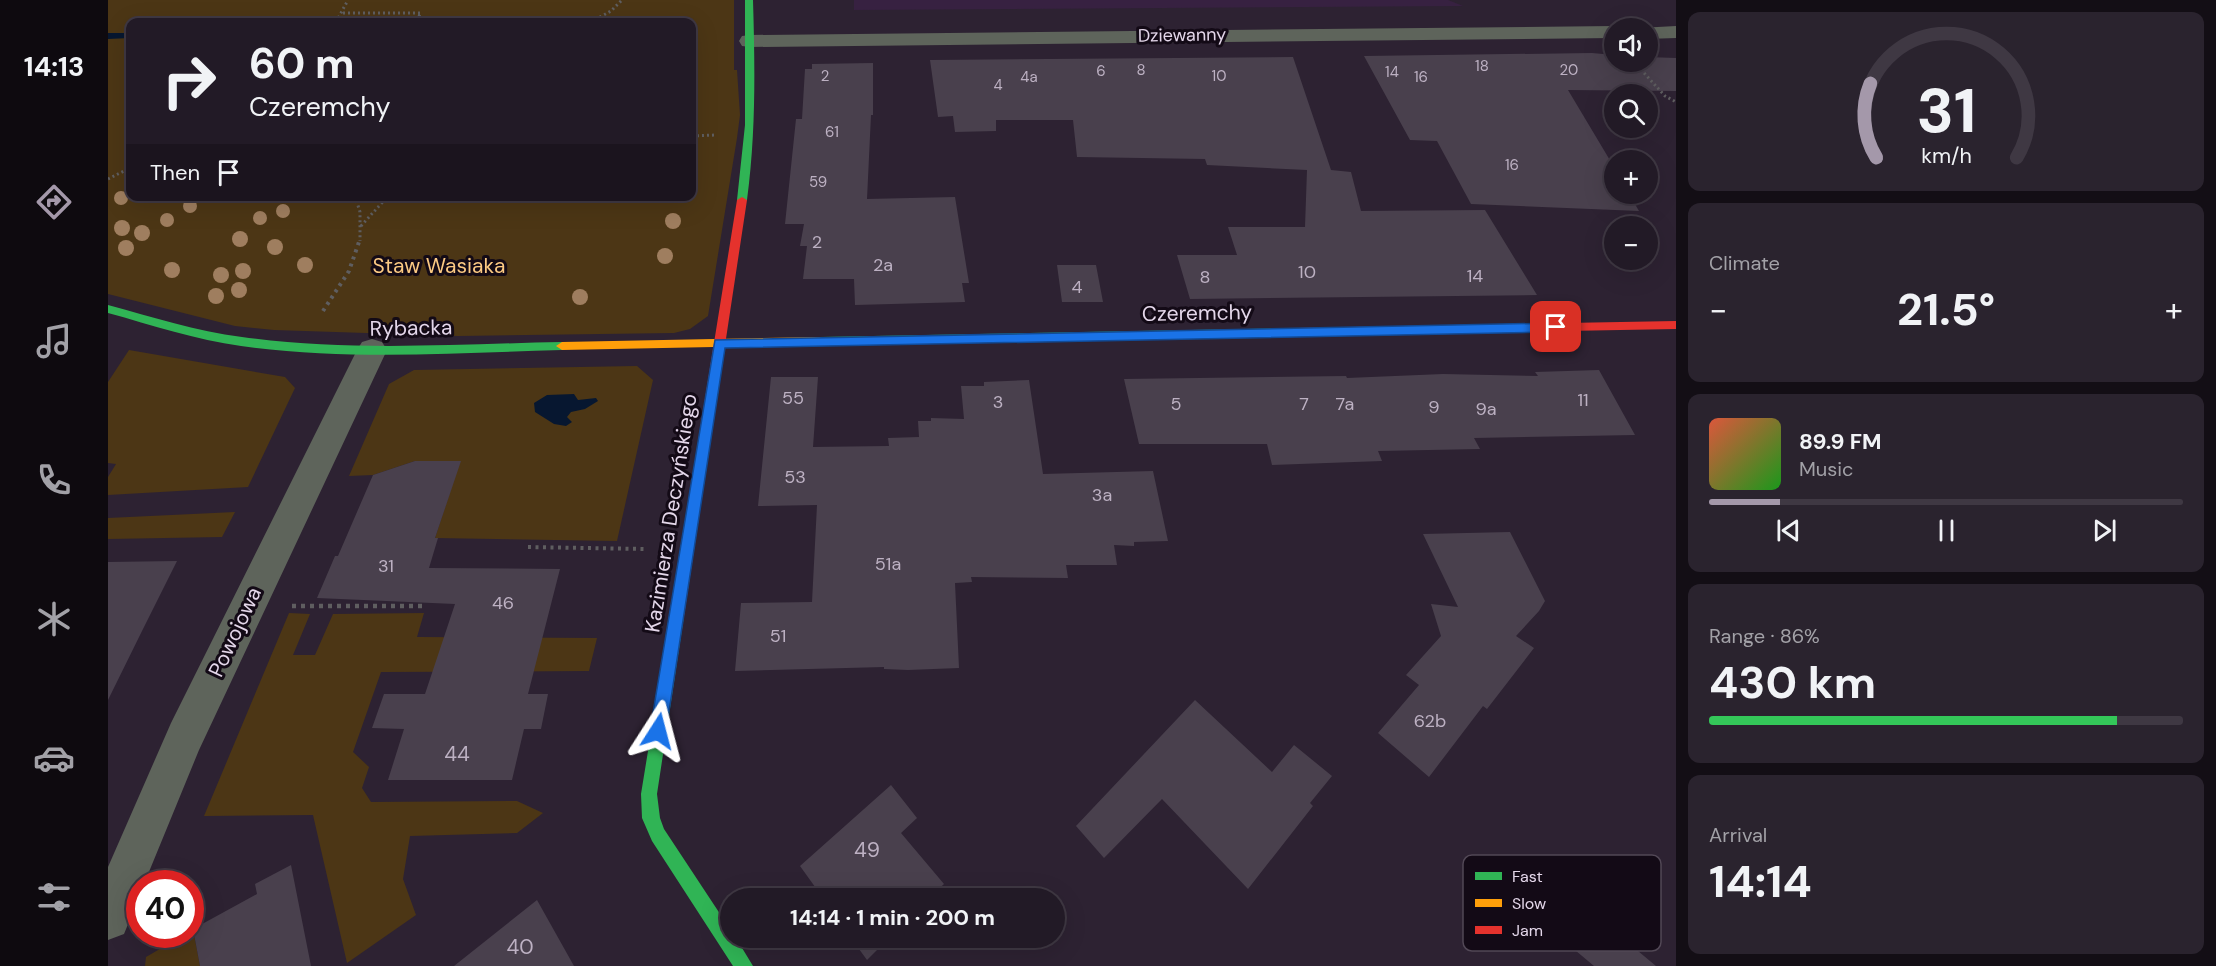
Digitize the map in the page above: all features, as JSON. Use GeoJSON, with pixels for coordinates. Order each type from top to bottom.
{"type":"FeatureCollection","features":[{"type":"Feature","properties":{"kind":"street","name":"Kazimierza Deczyńskiego"},"geometry":{"type":"LineString","coordinates":[[744,966],[658,835],[651,818],[649,794],[751,134],[750,0]]}},
{"type":"Feature","properties":{"kind":"street","name":"Dziewanny"},"geometry":{"type":"LineString","coordinates":[[750,41],[1604,32]]}},
{"type":"Feature","properties":{"kind":"street"},"geometry":{"type":"LineString","coordinates":[[1658,33],[1676,32]]}},
{"type":"Feature","properties":{"kind":"street","name":"Rybacka"},"geometry":{"type":"LineString","coordinates":[[108,309],[220,338],[259,344],[372,350],[720,343]]}},
{"type":"Feature","properties":{"kind":"street","name":"Czeremchy"},"geometry":{"type":"LineString","coordinates":[[720,343],[1676,325]]}},
{"type":"Feature","properties":{"kind":"street","name":"Powojowa"},"geometry":{"type":"LineString","coordinates":[[108,918],[184,737],[372,350]]}},
{"type":"Feature","properties":{"kind":"path"},"geometry":{"type":"LineString","coordinates":[[339,18],[348,0]]}},
{"type":"Feature","properties":{"kind":"path"},"geometry":{"type":"LineString","coordinates":[[599,18],[611,11],[622,0]]}},
{"type":"Feature","properties":{"kind":"path"},"geometry":{"type":"LineString","coordinates":[[343,13],[421,13],[418,18]]}},
{"type":"Feature","properties":{"kind":"path"},"geometry":{"type":"LineString","coordinates":[[1643,72],[1665,96],[1676,102]]}},
{"type":"Feature","properties":{"kind":"path"},"geometry":{"type":"LineString","coordinates":[[108,178],[126,170]]}},
{"type":"Feature","properties":{"kind":"path"},"geometry":{"type":"LineString","coordinates":[[319,318],[352,270],[357,256],[360,227],[356,201]]}},
{"type":"Feature","properties":{"kind":"path"},"geometry":{"type":"LineString","coordinates":[[360,227],[383,201]]}},
{"type":"Feature","properties":{"kind":"path"},"geometry":{"type":"LineString","coordinates":[[528,547],[655,549]]}},
{"type":"Feature","properties":{"kind":"path"},"geometry":{"type":"LineString","coordinates":[[246,606],[424,606]]}},
{"type":"Feature","properties":{"kind":"shaded area"},"geometry":{"type":"Polygon","coordinates":[[[854,0],[1448,0],[1463,6],[854,10],[854,0]]]}},
{"type":"Feature","properties":{"kind":"green space","name":"Staw Wasiaka"},"geometry":{"type":"Polygon","coordinates":[[[108,0],[734,0],[734,70],[737,70],[740,115],[737,138],[708,316],[690,329],[674,333],[458,336],[274,330],[235,326],[108,294],[108,0]]]}},
{"type":"Feature","properties":{"kind":"green space"},"geometry":{"type":"Polygon","coordinates":[[[129,350],[285,377],[295,388],[248,487],[108,495],[108,477],[116,464],[108,463],[108,382],[129,350]]]}},
{"type":"Feature","properties":{"kind":"green space"},"geometry":{"type":"Polygon","coordinates":[[[637,366],[653,380],[617,541],[435,538],[460,461],[415,461],[373,475],[349,476],[389,384],[414,370],[637,366]]]}},
{"type":"Feature","properties":{"kind":"green space"},"geometry":{"type":"Polygon","coordinates":[[[235,512],[222,537],[108,539],[108,518],[235,512]]]}},
{"type":"Feature","properties":{"kind":"green space"},"geometry":{"type":"Polygon","coordinates":[[[289,613],[310,614],[293,655],[315,655],[333,614],[424,613],[417,637],[597,638],[589,671],[381,672],[353,752],[369,767],[362,788],[371,802],[517,801],[543,813],[517,833],[410,836],[403,879],[416,915],[347,963],[313,815],[204,816],[289,613]]]}},
{"type":"Feature","properties":{"kind":"green space"},"geometry":{"type":"Polygon","coordinates":[[[162,948],[197,948],[200,966],[145,966],[146,957],[162,948]]]}},
{"type":"Feature","properties":{"kind":"water"},"geometry":{"type":"Polygon","coordinates":[[[574,394],[578,400],[596,398],[598,401],[585,409],[571,412],[567,417],[572,422],[566,426],[554,424],[535,412],[534,403],[547,395],[574,394]]]}},
{"type":"Feature","properties":{"kind":"building"},"geometry":{"type":"Polygon","coordinates":[[[1592,53],[1604,54],[1604,72],[1658,72],[1658,57],[1676,58],[1676,91],[1658,91],[1658,84],[1604,84],[1604,90],[1568,90],[1604,150],[1604,204],[1635,204],[1639,211],[1471,204],[1437,141],[1410,140],[1364,56],[1592,53]]]}},
{"type":"Feature","properties":{"kind":"building"},"geometry":{"type":"Polygon","coordinates":[[[1293,57],[1331,170],[1351,172],[1361,211],[1485,210],[1537,295],[1190,299],[1177,255],[1237,255],[1228,227],[1305,227],[1307,170],[1207,165],[1205,159],[1077,157],[1073,120],[996,120],[996,131],[955,132],[953,116],[938,117],[930,60],[1293,57]]]}},
{"type":"Feature","properties":{"kind":"building"},"geometry":{"type":"Polygon","coordinates":[[[873,63],[873,115],[871,115],[867,199],[955,197],[969,283],[962,283],[965,302],[855,305],[854,279],[803,279],[807,246],[800,246],[804,224],[785,224],[796,119],[802,119],[805,69],[812,69],[812,64],[873,63]]]}},
{"type":"Feature","properties":{"kind":"building"},"geometry":{"type":"Polygon","coordinates":[[[1057,265],[1096,265],[1103,302],[1062,302],[1057,265]]]}},
{"type":"Feature","properties":{"kind":"building"},"geometry":{"type":"Polygon","coordinates":[[[1599,370],[1635,435],[1474,438],[1480,449],[1378,451],[1382,461],[1272,465],[1267,444],[1139,444],[1124,379],[1346,376],[1347,378],[1443,374],[1538,376],[1535,372],[1599,370]]]}},
{"type":"Feature","properties":{"kind":"building"},"geometry":{"type":"Polygon","coordinates":[[[771,377],[818,377],[813,447],[889,446],[888,438],[919,437],[918,421],[931,421],[931,418],[964,419],[961,386],[984,386],[984,382],[1029,380],[1043,474],[1153,471],[1168,541],[1134,542],[1134,546],[1114,545],[1117,565],[1066,565],[1068,578],[971,577],[972,582],[955,583],[959,668],[908,670],[884,669],[884,667],[735,671],[741,603],[812,602],[817,505],[758,506],[771,377]]]}},
{"type":"Feature","properties":{"kind":"building"},"geometry":{"type":"Polygon","coordinates":[[[415,461],[461,461],[435,538],[438,538],[429,568],[560,569],[528,694],[548,694],[541,729],[524,729],[512,780],[388,780],[404,729],[372,728],[384,694],[425,694],[455,604],[317,598],[373,475],[415,461]]]}},
{"type":"Feature","properties":{"kind":"building"},"geometry":{"type":"Polygon","coordinates":[[[1510,532],[1545,601],[1516,636],[1534,648],[1487,709],[1483,706],[1429,777],[1378,733],[1419,685],[1406,675],[1441,636],[1431,604],[1458,607],[1423,534],[1510,532]]]}},
{"type":"Feature","properties":{"kind":"building"},"geometry":{"type":"Polygon","coordinates":[[[177,561],[142,631],[108,700],[108,562],[177,561]]]}},
{"type":"Feature","properties":{"kind":"building"},"geometry":{"type":"Polygon","coordinates":[[[1195,700],[1272,772],[1294,745],[1332,776],[1310,803],[1313,806],[1248,889],[1162,799],[1104,858],[1076,826],[1195,700]]]}},
{"type":"Feature","properties":{"kind":"building"},"geometry":{"type":"Polygon","coordinates":[[[891,785],[917,818],[901,833],[944,884],[940,888],[816,888],[800,866],[891,785]]]}},
{"type":"Feature","properties":{"kind":"building"},"geometry":{"type":"Polygon","coordinates":[[[291,865],[311,966],[200,966],[197,948],[204,948],[204,923],[257,894],[255,884],[291,865]]]}},
{"type":"Feature","properties":{"kind":"building"},"geometry":{"type":"Polygon","coordinates":[[[537,900],[574,966],[454,966],[537,900]]]}},
{"type":"Feature","properties":{"kind":"building"},"geometry":{"type":"Polygon","coordinates":[[[858,948],[879,948],[867,960],[858,948]]]}},
{"type":"Feature","properties":{"kind":"building"},"geometry":{"type":"Polygon","coordinates":[[[1576,951],[1638,951],[1656,966],[1594,966],[1576,951]]]}},
{"type":"Feature","properties":{"kind":"waterway"},"geometry":{"type":"LineString","coordinates":[[108,36],[126,36]]}},
{"type":"Feature","properties":{"kind":"traffic: fast"},"geometry":{"type":"LineString","coordinates":[[742,200],[750,125],[749,0]]}},
{"type":"Feature","properties":{"kind":"traffic: fast"},"geometry":{"type":"LineString","coordinates":[[108,309],[202,334],[260,344],[373,350],[562,346]]}},
{"type":"Feature","properties":{"kind":"traffic: fast"},"geometry":{"type":"LineString","coordinates":[[820,341],[1298,332]]}},
{"type":"Feature","properties":{"kind":"traffic: fast"},"geometry":{"type":"LineString","coordinates":[[677,616],[649,794],[651,818],[658,835],[744,966]]}},
{"type":"Feature","properties":{"kind":"traffic: slow"},"geometry":{"type":"LineString","coordinates":[[562,346],[820,341]]}},
{"type":"Feature","properties":{"kind":"traffic: jam"},"geometry":{"type":"LineString","coordinates":[[677,616],[742,200]]}},
{"type":"Feature","properties":{"kind":"traffic: jam"},"geometry":{"type":"LineString","coordinates":[[1298,332],[1676,325]]}},
{"type":"Feature","properties":{"kind":"route"},"geometry":{"type":"LineString","coordinates":[[658,731],[720,343],[1556,327]]}}]}
